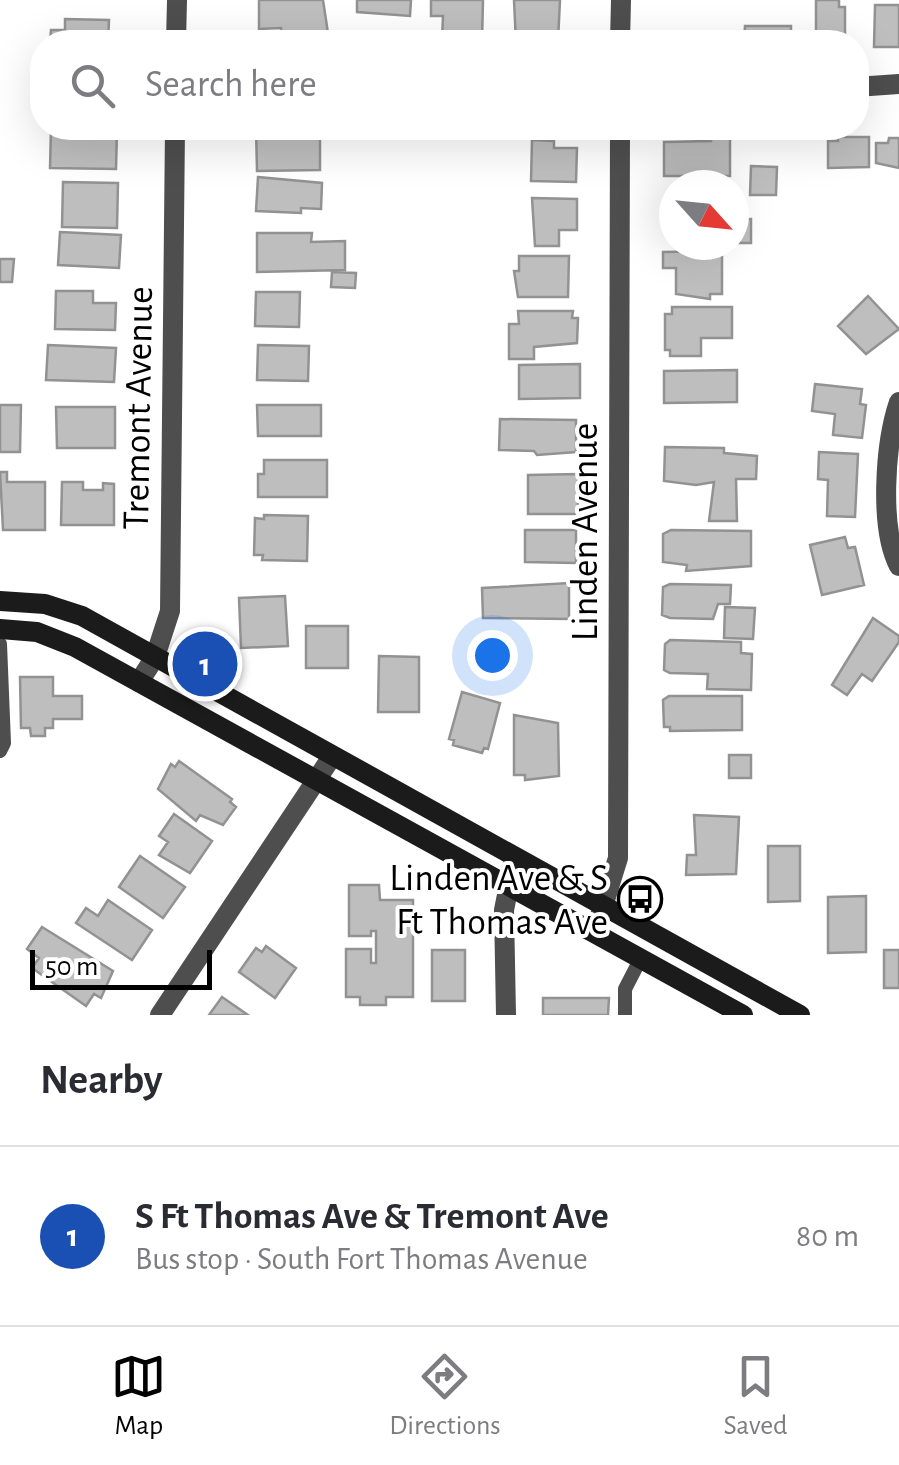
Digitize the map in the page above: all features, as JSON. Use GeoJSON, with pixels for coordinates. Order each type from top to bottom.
{"type":"FeatureCollection","features":[{"type":"Feature","properties":{"kind":"main road"},"geometry":{"type":"LineString","coordinates":[[0,601],[45,604],[82,616],[514,860],[604,905],[770,1007],[800,1015]]}},
{"type":"Feature","properties":{"kind":"main road"},"geometry":{"type":"LineString","coordinates":[[0,630],[37,632],[60,640],[743,1015]]}},
{"type":"Feature","properties":{"kind":"street"},"geometry":{"type":"LineString","coordinates":[[176,30],[177,0]]}},
{"type":"Feature","properties":{"kind":"street"},"geometry":{"type":"LineString","coordinates":[[620,0],[620,30]]}},
{"type":"Feature","properties":{"kind":"street"},"geometry":{"type":"LineString","coordinates":[[869,86],[899,84]]}},
{"type":"Feature","properties":{"kind":"street","name":"Tremont Avenue"},"geometry":{"type":"LineString","coordinates":[[140,682],[156,657],[170,612],[176,140]]}},
{"type":"Feature","properties":{"kind":"street","name":"Linden Avenue"},"geometry":{"type":"LineString","coordinates":[[595,932],[618,858],[620,140]]}},
{"type":"Feature","properties":{"kind":"street"},"geometry":{"type":"LineString","coordinates":[[899,402],[888,465],[889,539],[899,566]]}},
{"type":"Feature","properties":{"kind":"street"},"geometry":{"type":"LineString","coordinates":[[160,1015],[332,758]]}},
{"type":"Feature","properties":{"kind":"street"},"geometry":{"type":"LineString","coordinates":[[506,1015],[504,910],[514,860]]}},
{"type":"Feature","properties":{"kind":"lane"},"geometry":{"type":"LineString","coordinates":[[0,644],[4,742],[0,751]]}},
{"type":"Feature","properties":{"kind":"lane"},"geometry":{"type":"LineString","coordinates":[[625,1015],[625,989],[641,958]]}},
{"type":"Feature","properties":{"kind":"building"},"geometry":{"type":"Polygon","coordinates":[[[259,0],[323,0],[328,30],[259,29],[259,0]]]}},
{"type":"Feature","properties":{"kind":"building"},"geometry":{"type":"Polygon","coordinates":[[[357,0],[411,0],[410,16],[357,12],[357,0]]]}},
{"type":"Feature","properties":{"kind":"building"},"geometry":{"type":"Polygon","coordinates":[[[431,0],[483,0],[482,30],[442,30],[443,16],[431,16],[431,0]]]}},
{"type":"Feature","properties":{"kind":"building"},"geometry":{"type":"Polygon","coordinates":[[[514,0],[560,0],[559,30],[515,30],[514,0]]]}},
{"type":"Feature","properties":{"kind":"building"},"geometry":{"type":"Polygon","coordinates":[[[816,0],[839,0],[839,7],[845,7],[845,30],[816,30],[816,0]]]}},
{"type":"Feature","properties":{"kind":"building"},"geometry":{"type":"Polygon","coordinates":[[[875,5],[899,5],[899,47],[874,47],[875,5]]]}},
{"type":"Feature","properties":{"kind":"building"},"geometry":{"type":"Polygon","coordinates":[[[65,19],[109,20],[109,30],[65,30],[65,19]]]}},
{"type":"Feature","properties":{"kind":"building"},"geometry":{"type":"Polygon","coordinates":[[[745,26],[791,26],[791,30],[745,30],[745,26]]]}},
{"type":"Feature","properties":{"kind":"building"},"geometry":{"type":"Polygon","coordinates":[[[889,138],[899,138],[899,168],[876,163],[876,143],[888,143],[889,138]]]}},
{"type":"Feature","properties":{"kind":"building"},"geometry":{"type":"Polygon","coordinates":[[[51,140],[117,140],[116,169],[50,168],[51,140]]]}},
{"type":"Feature","properties":{"kind":"building"},"geometry":{"type":"Polygon","coordinates":[[[256,140],[320,140],[320,170],[257,171],[256,140]]]}},
{"type":"Feature","properties":{"kind":"building"},"geometry":{"type":"Polygon","coordinates":[[[532,140],[554,141],[554,148],[577,148],[576,182],[531,181],[532,140]]]}},
{"type":"Feature","properties":{"kind":"building"},"geometry":{"type":"Polygon","coordinates":[[[730,140],[730,170],[664,170],[664,142],[730,140]]]}},
{"type":"Feature","properties":{"kind":"building"},"geometry":{"type":"Polygon","coordinates":[[[869,140],[869,167],[828,168],[828,141],[869,140]]]}},
{"type":"Feature","properties":{"kind":"building"},"geometry":{"type":"Polygon","coordinates":[[[751,166],[777,167],[776,195],[750,195],[751,166]]]}},
{"type":"Feature","properties":{"kind":"building"},"geometry":{"type":"Polygon","coordinates":[[[258,177],[322,183],[321,209],[301,208],[301,213],[256,211],[258,177]]]}},
{"type":"Feature","properties":{"kind":"building"},"geometry":{"type":"Polygon","coordinates":[[[63,182],[118,183],[117,228],[62,227],[63,182]]]}},
{"type":"Feature","properties":{"kind":"building"},"geometry":{"type":"Polygon","coordinates":[[[532,198],[577,199],[577,230],[559,230],[559,246],[535,246],[532,198]]]}},
{"type":"Feature","properties":{"kind":"building"},"geometry":{"type":"Polygon","coordinates":[[[60,232],[121,235],[119,268],[58,265],[60,232]]]}},
{"type":"Feature","properties":{"kind":"building"},"geometry":{"type":"Polygon","coordinates":[[[257,233],[312,233],[311,242],[345,241],[345,270],[257,272],[257,233]]]}},
{"type":"Feature","properties":{"kind":"building"},"geometry":{"type":"Polygon","coordinates":[[[519,256],[569,256],[568,297],[518,297],[514,271],[519,271],[519,256]]]}},
{"type":"Feature","properties":{"kind":"building"},"geometry":{"type":"Polygon","coordinates":[[[0,259],[14,259],[12,282],[0,282],[0,259]]]}},
{"type":"Feature","properties":{"kind":"building"},"geometry":{"type":"Polygon","coordinates":[[[663,260],[722,260],[722,294],[710,294],[710,299],[676,294],[676,268],[663,268],[663,260]]]}},
{"type":"Feature","properties":{"kind":"building"},"geometry":{"type":"Polygon","coordinates":[[[332,272],[356,273],[355,288],[331,287],[332,272]]]}},
{"type":"Feature","properties":{"kind":"building"},"geometry":{"type":"Polygon","coordinates":[[[56,291],[93,291],[93,303],[116,303],[115,330],[55,329],[56,291]]]}},
{"type":"Feature","properties":{"kind":"building"},"geometry":{"type":"Polygon","coordinates":[[[256,292],[300,292],[299,327],[255,326],[256,292]]]}},
{"type":"Feature","properties":{"kind":"building"},"geometry":{"type":"Polygon","coordinates":[[[868,296],[899,329],[866,354],[838,326],[868,296]]]}},
{"type":"Feature","properties":{"kind":"building"},"geometry":{"type":"Polygon","coordinates":[[[672,307],[732,307],[732,338],[701,338],[701,356],[670,356],[670,350],[665,350],[665,314],[672,314],[672,307]]]}},
{"type":"Feature","properties":{"kind":"building"},"geometry":{"type":"Polygon","coordinates":[[[518,311],[573,311],[572,318],[578,318],[577,343],[534,347],[534,359],[509,359],[509,324],[519,324],[518,311]]]}},
{"type":"Feature","properties":{"kind":"building"},"geometry":{"type":"Polygon","coordinates":[[[48,345],[116,348],[114,382],[46,380],[48,345]]]}},
{"type":"Feature","properties":{"kind":"building"},"geometry":{"type":"Polygon","coordinates":[[[258,345],[309,346],[308,381],[257,380],[258,345]]]}},
{"type":"Feature","properties":{"kind":"building"},"geometry":{"type":"Polygon","coordinates":[[[580,364],[580,398],[519,399],[519,365],[580,364]]]}},
{"type":"Feature","properties":{"kind":"building"},"geometry":{"type":"Polygon","coordinates":[[[737,370],[737,402],[664,403],[664,371],[737,370]]]}},
{"type":"Feature","properties":{"kind":"building"},"geometry":{"type":"Polygon","coordinates":[[[815,384],[862,389],[860,404],[866,405],[862,438],[833,435],[835,414],[812,411],[815,384]]]}},
{"type":"Feature","properties":{"kind":"building"},"geometry":{"type":"Polygon","coordinates":[[[0,405],[21,405],[20,452],[0,452],[0,405]]]}},
{"type":"Feature","properties":{"kind":"building"},"geometry":{"type":"Polygon","coordinates":[[[257,405],[321,405],[321,436],[258,436],[257,405]]]}},
{"type":"Feature","properties":{"kind":"building"},"geometry":{"type":"Polygon","coordinates":[[[56,407],[115,407],[115,448],[57,448],[56,407]]]}},
{"type":"Feature","properties":{"kind":"building"},"geometry":{"type":"Polygon","coordinates":[[[500,419],[576,420],[576,452],[537,455],[534,451],[499,450],[500,419]]]}},
{"type":"Feature","properties":{"kind":"building"},"geometry":{"type":"Polygon","coordinates":[[[665,447],[724,448],[724,453],[757,456],[756,479],[736,479],[737,521],[709,521],[714,482],[696,485],[664,481],[665,447]]]}},
{"type":"Feature","properties":{"kind":"building"},"geometry":{"type":"Polygon","coordinates":[[[819,452],[858,454],[855,517],[827,516],[828,480],[818,479],[819,452]]]}},
{"type":"Feature","properties":{"kind":"building"},"geometry":{"type":"Polygon","coordinates":[[[264,460],[327,460],[327,497],[258,497],[258,474],[264,474],[264,460]]]}},
{"type":"Feature","properties":{"kind":"building"},"geometry":{"type":"Polygon","coordinates":[[[0,472],[7,472],[7,482],[45,482],[45,530],[3,530],[0,472]]]}},
{"type":"Feature","properties":{"kind":"building"},"geometry":{"type":"Polygon","coordinates":[[[578,474],[578,514],[528,514],[528,475],[578,474]]]}},
{"type":"Feature","properties":{"kind":"building"},"geometry":{"type":"Polygon","coordinates":[[[62,482],[83,482],[83,490],[103,490],[103,483],[114,484],[114,525],[61,525],[62,482]]]}},
{"type":"Feature","properties":{"kind":"building"},"geometry":{"type":"Polygon","coordinates":[[[264,515],[308,516],[307,561],[262,560],[263,555],[254,555],[255,518],[264,519],[264,515]]]}},
{"type":"Feature","properties":{"kind":"building"},"geometry":{"type":"Polygon","coordinates":[[[525,530],[576,530],[576,563],[525,562],[525,530]]]}},
{"type":"Feature","properties":{"kind":"building"},"geometry":{"type":"Polygon","coordinates":[[[671,530],[751,531],[751,566],[686,571],[687,565],[663,562],[663,534],[671,530]]]}},
{"type":"Feature","properties":{"kind":"building"},"geometry":{"type":"Polygon","coordinates":[[[845,537],[848,548],[855,547],[864,585],[822,595],[810,545],[845,537]]]}},
{"type":"Feature","properties":{"kind":"building"},"geometry":{"type":"Polygon","coordinates":[[[569,583],[569,619],[483,618],[482,588],[569,583]]]}},
{"type":"Feature","properties":{"kind":"building"},"geometry":{"type":"Polygon","coordinates":[[[731,585],[730,604],[718,604],[713,619],[670,618],[662,615],[663,587],[731,585]]]}},
{"type":"Feature","properties":{"kind":"building"},"geometry":{"type":"Polygon","coordinates":[[[285,596],[288,646],[241,648],[239,598],[285,596]]]}},
{"type":"Feature","properties":{"kind":"building"},"geometry":{"type":"Polygon","coordinates":[[[725,607],[755,608],[753,639],[724,638],[725,607]]]}},
{"type":"Feature","properties":{"kind":"building"},"geometry":{"type":"Polygon","coordinates":[[[873,618],[899,636],[899,642],[872,681],[862,674],[847,695],[832,685],[873,618]]]}},
{"type":"Feature","properties":{"kind":"building"},"geometry":{"type":"Polygon","coordinates":[[[306,626],[348,626],[348,668],[306,668],[306,626]]]}},
{"type":"Feature","properties":{"kind":"building"},"geometry":{"type":"Polygon","coordinates":[[[670,640],[741,642],[741,653],[752,654],[751,690],[707,689],[708,674],[664,670],[665,644],[670,640]]]}},
{"type":"Feature","properties":{"kind":"building"},"geometry":{"type":"Polygon","coordinates":[[[379,656],[419,657],[419,712],[378,712],[379,656]]]}},
{"type":"Feature","properties":{"kind":"building"},"geometry":{"type":"Polygon","coordinates":[[[20,677],[53,677],[53,696],[82,696],[82,719],[53,719],[53,728],[45,728],[45,736],[31,736],[30,728],[21,728],[20,677]]]}},
{"type":"Feature","properties":{"kind":"building"},"geometry":{"type":"Polygon","coordinates":[[[462,692],[500,703],[488,749],[484,748],[482,753],[453,745],[454,740],[449,739],[462,692]]]}},
{"type":"Feature","properties":{"kind":"building"},"geometry":{"type":"Polygon","coordinates":[[[669,696],[742,696],[742,730],[670,731],[670,727],[664,727],[663,700],[669,696]]]}},
{"type":"Feature","properties":{"kind":"building"},"geometry":{"type":"Polygon","coordinates":[[[514,715],[558,723],[559,776],[525,780],[525,775],[514,775],[514,715]]]}},
{"type":"Feature","properties":{"kind":"building"},"geometry":{"type":"Polygon","coordinates":[[[729,755],[751,755],[751,778],[729,778],[729,755]]]}},
{"type":"Feature","properties":{"kind":"building"},"geometry":{"type":"Polygon","coordinates":[[[179,761],[232,799],[230,802],[236,807],[223,825],[200,815],[196,821],[158,789],[171,764],[175,767],[179,761]]]}},
{"type":"Feature","properties":{"kind":"building"},"geometry":{"type":"Polygon","coordinates":[[[174,814],[212,841],[190,873],[159,855],[168,842],[159,836],[174,814]]]}},
{"type":"Feature","properties":{"kind":"building"},"geometry":{"type":"Polygon","coordinates":[[[694,815],[739,817],[736,874],[686,875],[687,855],[696,855],[694,815]]]}},
{"type":"Feature","properties":{"kind":"building"},"geometry":{"type":"Polygon","coordinates":[[[768,846],[800,846],[800,901],[768,902],[768,846]]]}},
{"type":"Feature","properties":{"kind":"building"},"geometry":{"type":"Polygon","coordinates":[[[140,856],[185,887],[163,918],[119,887],[140,856]]]}},
{"type":"Feature","properties":{"kind":"building"},"geometry":{"type":"Polygon","coordinates":[[[349,885],[379,885],[380,900],[413,900],[413,997],[386,997],[386,1005],[360,1005],[360,997],[346,997],[346,949],[371,949],[371,963],[376,963],[376,931],[371,931],[371,936],[349,936],[349,885]]]}},
{"type":"Feature","properties":{"kind":"building"},"geometry":{"type":"Polygon","coordinates":[[[866,896],[866,952],[828,953],[828,897],[866,896]]]}},
{"type":"Feature","properties":{"kind":"building"},"geometry":{"type":"Polygon","coordinates":[[[108,900],[152,930],[132,960],[76,923],[86,908],[98,916],[108,900]]]}},
{"type":"Feature","properties":{"kind":"building"},"geometry":{"type":"Polygon","coordinates":[[[42,927],[113,971],[101,998],[94,994],[86,1006],[32,968],[39,958],[27,949],[42,927]]]}},
{"type":"Feature","properties":{"kind":"building"},"geometry":{"type":"Polygon","coordinates":[[[266,946],[296,968],[275,998],[239,972],[256,948],[262,952],[266,946]]]}},
{"type":"Feature","properties":{"kind":"building"},"geometry":{"type":"Polygon","coordinates":[[[432,950],[465,950],[465,1001],[432,1001],[432,950]]]}},
{"type":"Feature","properties":{"kind":"building"},"geometry":{"type":"Polygon","coordinates":[[[884,950],[899,950],[899,988],[884,988],[884,950]]]}},
{"type":"Feature","properties":{"kind":"building"},"geometry":{"type":"Polygon","coordinates":[[[222,997],[248,1015],[209,1015],[222,997]]]}},
{"type":"Feature","properties":{"kind":"building"},"geometry":{"type":"Polygon","coordinates":[[[543,998],[609,998],[608,1015],[543,1015],[543,998]]]}},
{"type":"Feature","properties":{"kind":"place","name":"S Ft Thomas Ave & Tremont Ave"},"geometry":{"type":"Point","coordinates":[205,664]}},
{"type":"Feature","properties":{"kind":"place","name":"Linden Ave & S Ft Thomas Ave"},"geometry":{"type":"Point","coordinates":[640,899]}}]}
